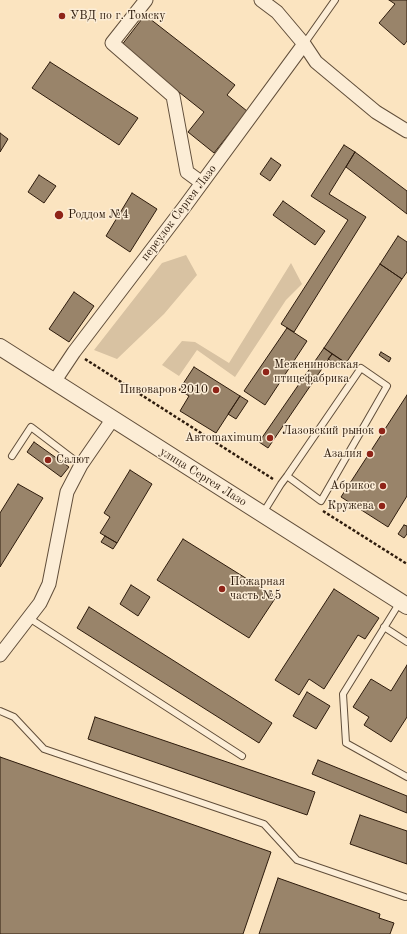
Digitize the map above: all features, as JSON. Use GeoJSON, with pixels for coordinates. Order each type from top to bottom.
{"type":"FeatureCollection","features":[{"type":"Feature","properties":{"kind":"street"},"geometry":{"type":"LineString","coordinates":[[146,0],[112,43],[173,96],[187,172],[202,183]]}},
{"type":"Feature","properties":{"kind":"street"},"geometry":{"type":"LineString","coordinates":[[261,0],[277,12],[304,44],[316,62],[376,112],[407,131]]}},
{"type":"Feature","properties":{"kind":"street","name":"переулок Сергея Лазо"},"geometry":{"type":"LineString","coordinates":[[54,382],[74,352],[202,183],[304,44]]}},
{"type":"Feature","properties":{"kind":"street","name":"улица Сергея Лазо"},"geometry":{"type":"LineString","coordinates":[[0,347],[112,420],[404,604]]}},
{"type":"Feature","properties":{"kind":"street"},"geometry":{"type":"LineString","coordinates":[[0,655],[40,603],[49,584],[67,492],[81,465],[112,420]]}},
{"type":"Feature","properties":{"kind":"lane"},"geometry":{"type":"LineString","coordinates":[[304,44],[335,0]]}},
{"type":"Feature","properties":{"kind":"lane"},"geometry":{"type":"LineString","coordinates":[[262,514],[281,484],[361,368],[388,386],[321,502],[287,476]]}},
{"type":"Feature","properties":{"kind":"lane"},"geometry":{"type":"LineString","coordinates":[[12,456],[31,427],[81,465]]}},
{"type":"Feature","properties":{"kind":"lane"},"geometry":{"type":"LineString","coordinates":[[404,604],[384,627],[343,694],[346,743],[407,777]]}},
{"type":"Feature","properties":{"kind":"lane"},"geometry":{"type":"LineString","coordinates":[[29,618],[242,756]]}},
{"type":"Feature","properties":{"kind":"lane"},"geometry":{"type":"LineString","coordinates":[[384,627],[407,642]]}},
{"type":"Feature","properties":{"kind":"lane"},"geometry":{"type":"LineString","coordinates":[[0,711],[14,717],[44,749],[264,824],[297,860],[405,897]]}},
{"type":"Feature","properties":{"kind":"path"},"geometry":{"type":"LineString","coordinates":[[74,352],[281,484]]}},
{"type":"Feature","properties":{"kind":"path"},"geometry":{"type":"LineString","coordinates":[[321,509],[407,564]]}},
{"type":"Feature","properties":{"kind":"shaded area"},"geometry":{"type":"Polygon","coordinates":[[[186,255],[197,275],[164,314],[117,359],[94,350],[162,263],[186,255]]]}},
{"type":"Feature","properties":{"kind":"shaded area"},"geometry":{"type":"Polygon","coordinates":[[[291,263],[302,284],[286,300],[235,377],[197,350],[179,376],[162,365],[182,341],[195,342],[229,363],[291,263]]]}},
{"type":"Feature","properties":{"kind":"building"},"geometry":{"type":"Polygon","coordinates":[[[389,0],[407,0],[407,41],[404,45],[379,23],[395,4],[389,0]]]}},
{"type":"Feature","properties":{"kind":"building"},"geometry":{"type":"Polygon","coordinates":[[[145,15],[235,85],[227,95],[247,111],[214,153],[188,132],[204,112],[121,46],[145,15]]]}},
{"type":"Feature","properties":{"kind":"building"},"geometry":{"type":"Polygon","coordinates":[[[50,62],[138,118],[119,145],[32,88],[50,62]]]}},
{"type":"Feature","properties":{"kind":"building"},"geometry":{"type":"Polygon","coordinates":[[[0,133],[8,139],[0,152],[0,133]]]}},
{"type":"Feature","properties":{"kind":"building"},"geometry":{"type":"Polygon","coordinates":[[[344,145],[355,152],[329,194],[366,217],[294,332],[281,324],[348,220],[311,196],[344,145]]]}},
{"type":"Feature","properties":{"kind":"building"},"geometry":{"type":"Polygon","coordinates":[[[355,152],[407,191],[407,214],[346,167],[355,152]]]}},
{"type":"Feature","properties":{"kind":"building"},"geometry":{"type":"Polygon","coordinates":[[[271,158],[281,165],[270,181],[260,174],[271,158]]]}},
{"type":"Feature","properties":{"kind":"building"},"geometry":{"type":"Polygon","coordinates":[[[39,175],[56,186],[44,203],[28,192],[39,175]]]}},
{"type":"Feature","properties":{"kind":"building"},"geometry":{"type":"Polygon","coordinates":[[[132,193],[157,209],[130,252],[106,236],[132,193]]]}},
{"type":"Feature","properties":{"kind":"building"},"geometry":{"type":"Polygon","coordinates":[[[283,201],[325,231],[315,245],[273,215],[283,201]]]}},
{"type":"Feature","properties":{"kind":"building"},"geometry":{"type":"Polygon","coordinates":[[[398,236],[407,242],[407,272],[402,279],[380,264],[398,236]]]}},
{"type":"Feature","properties":{"kind":"building"},"geometry":{"type":"Polygon","coordinates":[[[380,264],[402,279],[346,363],[324,348],[380,264]]]}},
{"type":"Feature","properties":{"kind":"building"},"geometry":{"type":"Polygon","coordinates":[[[74,292],[94,306],[69,342],[49,329],[74,292]]]}},
{"type":"Feature","properties":{"kind":"building"},"geometry":{"type":"Polygon","coordinates":[[[287,328],[307,341],[265,405],[244,391],[287,328]]]}},
{"type":"Feature","properties":{"kind":"building"},"geometry":{"type":"Polygon","coordinates":[[[324,348],[332,354],[268,448],[259,442],[324,348]]]}},
{"type":"Feature","properties":{"kind":"building"},"geometry":{"type":"Polygon","coordinates":[[[381,352],[391,358],[389,362],[379,355],[381,352]]]}},
{"type":"Feature","properties":{"kind":"building"},"geometry":{"type":"Polygon","coordinates":[[[332,354],[346,363],[343,368],[328,359],[332,354]]]}},
{"type":"Feature","properties":{"kind":"building"},"geometry":{"type":"Polygon","coordinates":[[[194,367],[240,396],[216,433],[180,411],[189,396],[179,390],[194,367]]]}},
{"type":"Feature","properties":{"kind":"building"},"geometry":{"type":"Polygon","coordinates":[[[407,395],[407,496],[388,527],[341,497],[407,395]]]}},
{"type":"Feature","properties":{"kind":"building"},"geometry":{"type":"Polygon","coordinates":[[[240,396],[248,401],[236,419],[228,414],[240,396]]]}},
{"type":"Feature","properties":{"kind":"building","name":"Салют"},"geometry":{"type":"Polygon","coordinates":[[[34,442],[69,467],[61,477],[27,452],[34,442]]]}},
{"type":"Feature","properties":{"kind":"building"},"geometry":{"type":"Polygon","coordinates":[[[130,470],[152,484],[117,543],[100,533],[110,517],[104,513],[130,470]]]}},
{"type":"Feature","properties":{"kind":"building"},"geometry":{"type":"Polygon","coordinates":[[[18,484],[43,498],[0,567],[0,513],[18,484]]]}},
{"type":"Feature","properties":{"kind":"building"},"geometry":{"type":"Polygon","coordinates":[[[404,525],[407,526],[407,534],[404,538],[398,534],[404,525]]]}},
{"type":"Feature","properties":{"kind":"building"},"geometry":{"type":"Polygon","coordinates":[[[105,536],[117,543],[113,549],[101,542],[105,536]]]}},
{"type":"Feature","properties":{"kind":"building"},"geometry":{"type":"Polygon","coordinates":[[[183,539],[276,597],[249,638],[157,580],[183,539]]]}},
{"type":"Feature","properties":{"kind":"building"},"geometry":{"type":"Polygon","coordinates":[[[131,585],[150,597],[138,616],[120,604],[131,585]]]}},
{"type":"Feature","properties":{"kind":"building"},"geometry":{"type":"Polygon","coordinates":[[[334,589],[379,618],[365,639],[358,635],[324,689],[309,679],[299,695],[275,680],[334,589]]]}},
{"type":"Feature","properties":{"kind":"building"},"geometry":{"type":"Polygon","coordinates":[[[89,607],[272,723],[259,743],[77,628],[89,607]]]}},
{"type":"Feature","properties":{"kind":"building"},"geometry":{"type":"Polygon","coordinates":[[[407,665],[407,717],[391,742],[364,725],[369,717],[353,707],[371,679],[391,691],[407,665]]]}},
{"type":"Feature","properties":{"kind":"building"},"geometry":{"type":"Polygon","coordinates":[[[307,692],[330,706],[316,729],[293,716],[307,692]]]}},
{"type":"Feature","properties":{"kind":"building"},"geometry":{"type":"Polygon","coordinates":[[[95,717],[315,792],[307,815],[88,739],[95,717]]]}},
{"type":"Feature","properties":{"kind":"building"},"geometry":{"type":"Polygon","coordinates":[[[0,757],[271,852],[243,934],[0,934],[0,757]]]}},
{"type":"Feature","properties":{"kind":"building"},"geometry":{"type":"Polygon","coordinates":[[[318,760],[407,796],[407,813],[312,774],[318,760]]]}},
{"type":"Feature","properties":{"kind":"building"},"geometry":{"type":"Polygon","coordinates":[[[360,815],[407,831],[407,864],[350,844],[360,815]]]}},
{"type":"Feature","properties":{"kind":"building"},"geometry":{"type":"Polygon","coordinates":[[[278,878],[380,914],[379,918],[394,923],[390,934],[259,934],[278,878]]]}},
{"type":"Feature","properties":{"kind":"place","name":"УВД по г. Томску"},"geometry":{"type":"Point","coordinates":[62,16]}},
{"type":"Feature","properties":{"kind":"place","name":"Роддом №4"},"geometry":{"type":"Point","coordinates":[59,215]}},
{"type":"Feature","properties":{"kind":"place","name":"Межениновская птицефабрика"},"geometry":{"type":"Point","coordinates":[266,372]}},
{"type":"Feature","properties":{"kind":"place","name":"Пивоваров 2010"},"geometry":{"type":"Point","coordinates":[216,390]}},
{"type":"Feature","properties":{"kind":"place","name":"Лазовский рынок"},"geometry":{"type":"Point","coordinates":[382,431]}},
{"type":"Feature","properties":{"kind":"place","name":"Автоmaximum"},"geometry":{"type":"Point","coordinates":[270,438]}},
{"type":"Feature","properties":{"kind":"place","name":"Азалия"},"geometry":{"type":"Point","coordinates":[370,454]}},
{"type":"Feature","properties":{"kind":"place","name":"Салют"},"geometry":{"type":"Point","coordinates":[48,460]}},
{"type":"Feature","properties":{"kind":"place","name":"Абрикос"},"geometry":{"type":"Point","coordinates":[383,486]}},
{"type":"Feature","properties":{"kind":"place","name":"Кружева"},"geometry":{"type":"Point","coordinates":[382,506]}},
{"type":"Feature","properties":{"kind":"place","name":"Пожарная часть №5"},"geometry":{"type":"Point","coordinates":[222,589]}}]}
